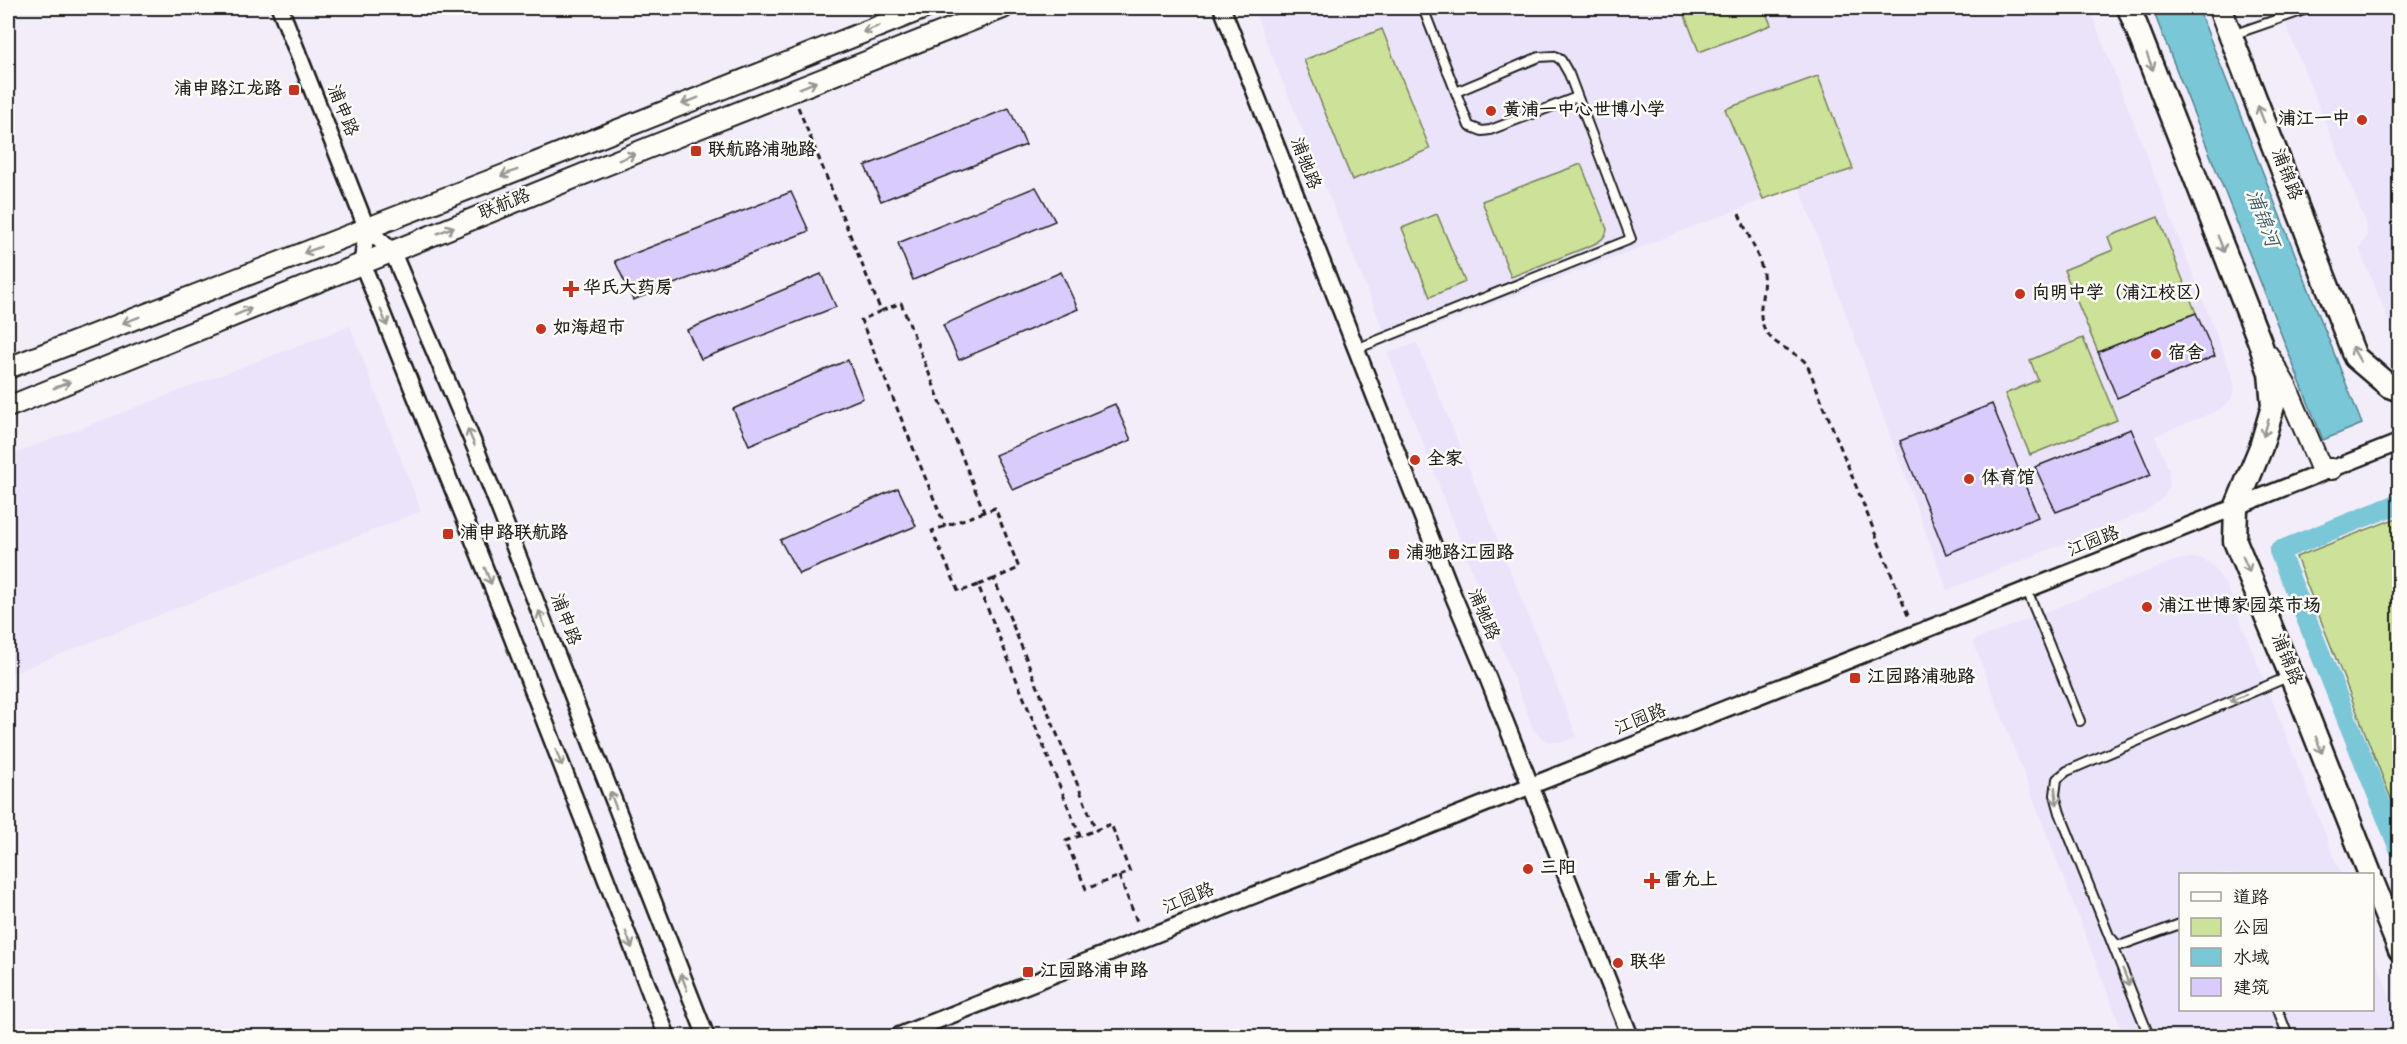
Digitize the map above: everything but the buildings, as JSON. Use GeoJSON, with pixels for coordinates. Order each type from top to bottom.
{"type":"FeatureCollection","features":[{"type":"Feature","properties":{"kind":"main road","name":"浦锦路"},"geometry":{"type":"LineString","coordinates":[[2129,8],[2270,373],[2273,406],[2261,447],[2236,508],[2235,541],[2292,675],[2370,873]]}},
{"type":"Feature","properties":{"kind":"main road","name":"浦锦路"},"geometry":{"type":"LineString","coordinates":[[2220,8],[2355,357],[2389,386],[2400,390]]}},
{"type":"Feature","properties":{"kind":"main road"},"geometry":{"type":"LineString","coordinates":[[2374,884],[2400,950]]}},
{"type":"Feature","properties":{"kind":"street","name":"浦申路"},"geometry":{"type":"LineString","coordinates":[[280,8],[367,229],[392,252],[478,454],[706,1036]]}},
{"type":"Feature","properties":{"kind":"street","name":"联航路"},"geometry":{"type":"LineString","coordinates":[[8,368],[926,8]]}},
{"type":"Feature","properties":{"kind":"street","name":"联航路"},"geometry":{"type":"LineString","coordinates":[[8,407],[362,263],[1003,8]]}},
{"type":"Feature","properties":{"kind":"street","name":"浦驰路"},"geometry":{"type":"LineString","coordinates":[[1222,8],[1630,1036]]}},
{"type":"Feature","properties":{"kind":"street","name":"浦申路"},"geometry":{"type":"LineString","coordinates":[[362,263],[367,229]]}},
{"type":"Feature","properties":{"kind":"street"},"geometry":{"type":"LineString","coordinates":[[362,263],[500,606],[667,1036]]}},
{"type":"Feature","properties":{"kind":"street","name":"浦锦路"},"geometry":{"type":"LineString","coordinates":[[2259,340],[2286,386],[2320,466],[2323,469],[2332,469]]}},
{"type":"Feature","properties":{"kind":"street","name":"江园路"},"geometry":{"type":"LineString","coordinates":[[898,1036],[2400,442]]}},
{"type":"Feature","properties":{"kind":"lane"},"geometry":{"type":"LineString","coordinates":[[1424,8],[1469,126],[1482,131],[1577,97]]}},
{"type":"Feature","properties":{"kind":"lane"},"geometry":{"type":"LineString","coordinates":[[2231,36],[2310,8]]}},
{"type":"Feature","properties":{"kind":"lane"},"geometry":{"type":"LineString","coordinates":[[1356,349],[1631,239],[1565,67],[1555,56],[1539,57],[1456,92]]}},
{"type":"Feature","properties":{"kind":"lane"},"geometry":{"type":"LineString","coordinates":[[2027,590],[2080,721]]}},
{"type":"Feature","properties":{"kind":"lane"},"geometry":{"type":"LineString","coordinates":[[2149,1036],[2060,813],[2055,795],[2057,779],[2067,771],[2292,675]]}},
{"type":"Feature","properties":{"kind":"lane"},"geometry":{"type":"LineString","coordinates":[[2109,936],[2116,944],[2122,945],[2179,925]]}},
{"type":"Feature","properties":{"kind":"lane"},"geometry":{"type":"LineString","coordinates":[[2278,1011],[2288,1036]]}},
{"type":"Feature","properties":{"kind":"path"},"geometry":{"type":"LineString","coordinates":[[792,91],[881,311]]}},
{"type":"Feature","properties":{"kind":"path"},"geometry":{"type":"LineString","coordinates":[[1739,214],[1762,272],[1763,326],[1772,338],[1796,353],[1807,364],[1915,634]]}},
{"type":"Feature","properties":{"kind":"path"},"geometry":{"type":"LineString","coordinates":[[945,526],[861,320],[901,303],[984,512]]}},
{"type":"Feature","properties":{"kind":"path"},"geometry":{"type":"LineString","coordinates":[[995,508],[1019,568],[959,592],[932,531],[945,526],[995,508]]}},
{"type":"Feature","properties":{"kind":"path"},"geometry":{"type":"LineString","coordinates":[[994,579],[1096,830]]}},
{"type":"Feature","properties":{"kind":"path"},"geometry":{"type":"LineString","coordinates":[[978,585],[1080,836]]}},
{"type":"Feature","properties":{"kind":"path"},"geometry":{"type":"LineString","coordinates":[[1111,824],[1130,872],[1086,889],[1066,841],[1080,836],[1111,824]]}},
{"type":"Feature","properties":{"kind":"path"},"geometry":{"type":"LineString","coordinates":[[1119,876],[1138,924]]}},
{"type":"Feature","properties":{"kind":"shaded area","name":"向明中学（浦江校区）"},"geometry":{"type":"Polygon","coordinates":[[[1262,8],[2089,8],[2232,375],[2235,388],[2231,399],[2219,410],[2155,436],[2169,470],[2169,484],[2165,496],[2144,512],[1947,590],[1799,186],[1389,344],[1254,11],[1262,8]]]}},
{"type":"Feature","properties":{"kind":"shaded area","name":"浦江一中"},"geometry":{"type":"Polygon","coordinates":[[[2279,8],[2399,8],[2399,331],[2388,319],[2359,248],[2367,237],[2366,223],[2279,8]]]}},
{"type":"Feature","properties":{"kind":"shaded area"},"geometry":{"type":"Polygon","coordinates":[[[350,326],[421,511],[8,675],[8,456],[350,326]]]}},
{"type":"Feature","properties":{"kind":"shaded area"},"geometry":{"type":"Polygon","coordinates":[[[1417,343],[1577,737],[1563,742],[1550,742],[1540,737],[1533,728],[1388,353],[1417,343]]]}},
{"type":"Feature","properties":{"kind":"shaded area"},"geometry":{"type":"Polygon","coordinates":[[[2201,558],[2213,566],[2227,587],[2341,873],[2179,873],[2179,1011],[2374,1011],[2374,956],[2399,1020],[2399,1036],[2124,1036],[1973,641],[2174,561],[2201,558]]]}},
{"type":"Feature","properties":{"kind":"green space"},"geometry":{"type":"Polygon","coordinates":[[[1682,8],[1764,8],[1771,25],[1699,52],[1682,8]]]}},
{"type":"Feature","properties":{"kind":"green space"},"geometry":{"type":"Polygon","coordinates":[[[1382,29],[1430,149],[1352,180],[1304,60],[1382,29]]]}},
{"type":"Feature","properties":{"kind":"green space"},"geometry":{"type":"Polygon","coordinates":[[[1818,76],[1853,169],[1763,199],[1725,109],[1818,76]]]}},
{"type":"Feature","properties":{"kind":"green space"},"geometry":{"type":"Polygon","coordinates":[[[1581,164],[1607,229],[1604,237],[1592,245],[1511,277],[1482,201],[1581,164]]]}},
{"type":"Feature","properties":{"kind":"green space"},"geometry":{"type":"Polygon","coordinates":[[[1437,214],[1465,282],[1430,297],[1402,228],[1437,214]]]}},
{"type":"Feature","properties":{"kind":"green space"},"geometry":{"type":"Polygon","coordinates":[[[2158,217],[2196,313],[2098,352],[2064,270],[2113,250],[2108,237],[2158,217]]]}},
{"type":"Feature","properties":{"kind":"green space"},"geometry":{"type":"Polygon","coordinates":[[[2083,338],[2117,420],[2030,455],[2005,394],[2038,380],[2030,360],[2083,338]]]}},
{"type":"Feature","properties":{"kind":"green space"},"geometry":{"type":"Polygon","coordinates":[[[2399,517],[2399,819],[2296,557],[2399,517]]]}},
{"type":"Feature","properties":{"kind":"water","name":"浦锦河"},"geometry":{"type":"Polygon","coordinates":[[[2152,8],[2198,8],[2362,424],[2323,440],[2152,8]]]}},
{"type":"Feature","properties":{"kind":"waterway"},"geometry":{"type":"LineString","coordinates":[[2400,503],[2279,551],[2400,851]]}},
{"type":"Feature","properties":{"kind":"place","name":"浦申路江龙路"},"geometry":{"type":"Point","coordinates":[294,90]}},
{"type":"Feature","properties":{"kind":"place","name":"黄浦一中心世博小学"},"geometry":{"type":"Point","coordinates":[1491,111]}},
{"type":"Feature","properties":{"kind":"place","name":"浦江一中"},"geometry":{"type":"Point","coordinates":[2362,120]}},
{"type":"Feature","properties":{"kind":"place","name":"联航路浦驰路"},"geometry":{"type":"Point","coordinates":[696,151]}},
{"type":"Feature","properties":{"kind":"place","name":"华氏大药房"},"geometry":{"type":"Point","coordinates":[571,289]}},
{"type":"Feature","properties":{"kind":"place","name":"向明中学（浦江校区）"},"geometry":{"type":"Point","coordinates":[2020,294]}},
{"type":"Feature","properties":{"kind":"place","name":"如海超市"},"geometry":{"type":"Point","coordinates":[541,329]}},
{"type":"Feature","properties":{"kind":"place","name":"宿舍"},"geometry":{"type":"Point","coordinates":[2156,354]}},
{"type":"Feature","properties":{"kind":"place","name":"全家"},"geometry":{"type":"Point","coordinates":[1415,460]}},
{"type":"Feature","properties":{"kind":"place","name":"体育馆"},"geometry":{"type":"Point","coordinates":[1969,479]}},
{"type":"Feature","properties":{"kind":"place","name":"浦申路联航路"},"geometry":{"type":"Point","coordinates":[448,534]}},
{"type":"Feature","properties":{"kind":"place","name":"浦驰路江园路"},"geometry":{"type":"Point","coordinates":[1394,554]}},
{"type":"Feature","properties":{"kind":"place","name":"浦江世博家园菜市场"},"geometry":{"type":"Point","coordinates":[2147,607]}},
{"type":"Feature","properties":{"kind":"place","name":"江园路浦驰路"},"geometry":{"type":"Point","coordinates":[1855,678]}},
{"type":"Feature","properties":{"kind":"place","name":"三阳"},"geometry":{"type":"Point","coordinates":[1528,869]}},
{"type":"Feature","properties":{"kind":"place","name":"雷允上"},"geometry":{"type":"Point","coordinates":[1652,881]}},
{"type":"Feature","properties":{"kind":"place","name":"联华"},"geometry":{"type":"Point","coordinates":[1618,963]}},
{"type":"Feature","properties":{"kind":"place","name":"江园路浦申路"},"geometry":{"type":"Point","coordinates":[1028,972]}}]}
